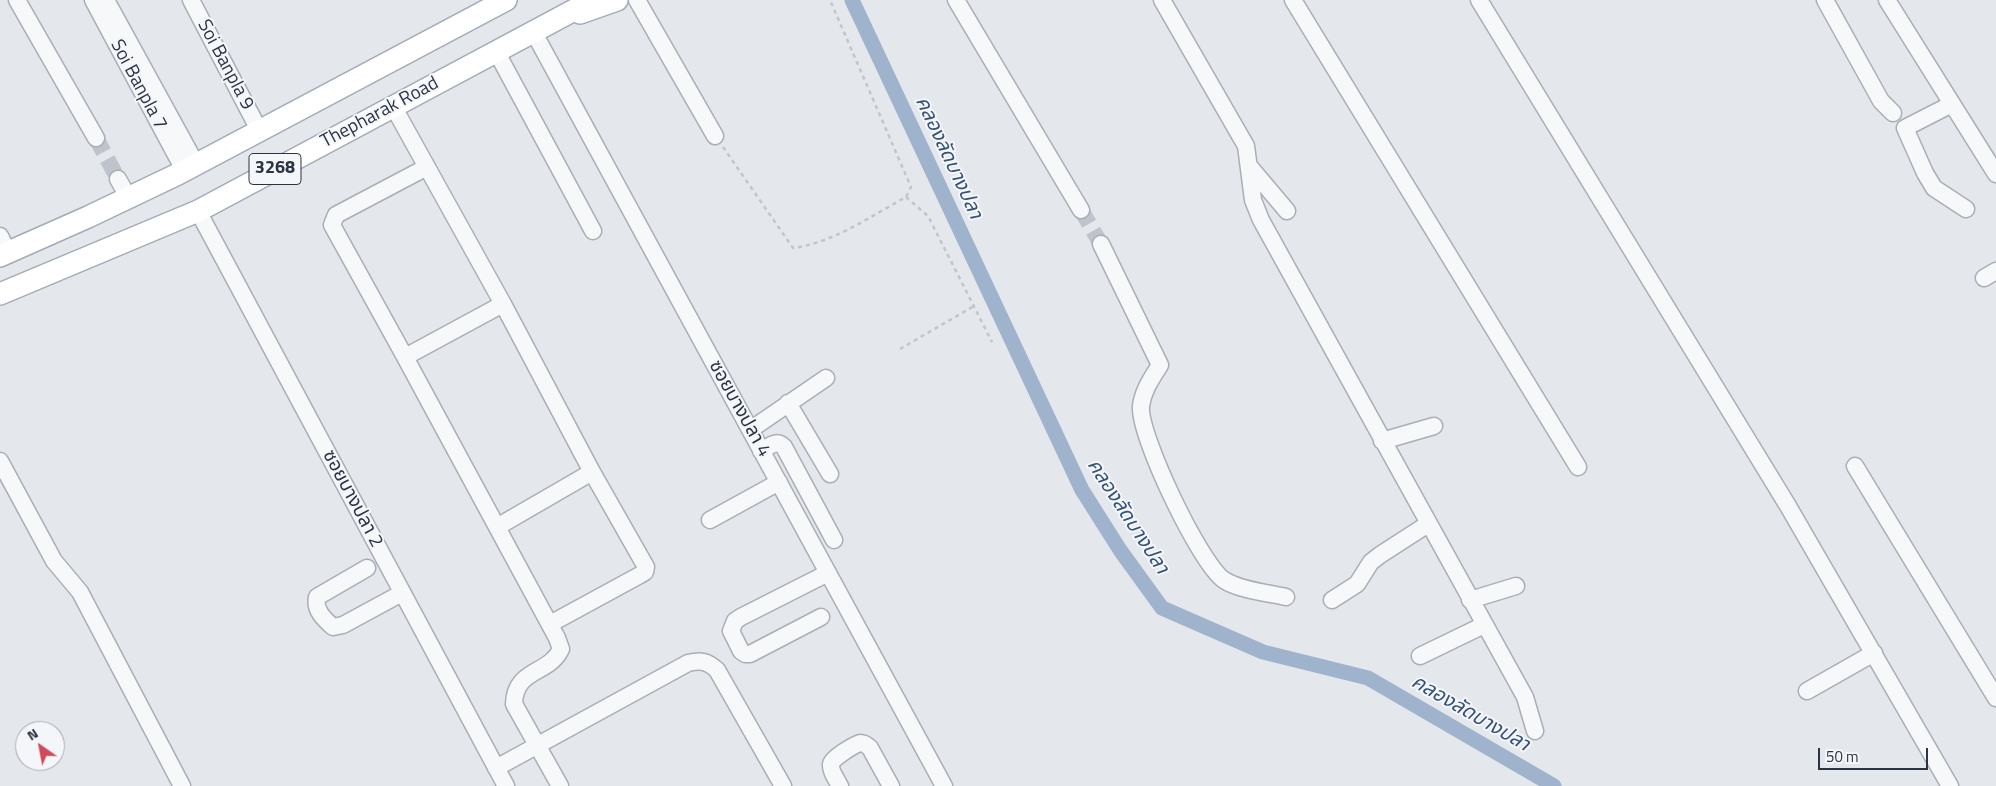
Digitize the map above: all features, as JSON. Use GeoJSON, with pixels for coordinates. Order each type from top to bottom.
{"type":"FeatureCollection","features":[{"type":"Feature","properties":{"kind":"main road","name":"3268"},"geometry":{"type":"LineString","coordinates":[[3,248],[123,188],[190,167],[506,0]]}},
{"type":"Feature","properties":{"kind":"main road","name":"Thepharak Road"},"geometry":{"type":"LineString","coordinates":[[0,294],[198,211],[593,0]]}},
{"type":"Feature","properties":{"kind":"main road"},"geometry":{"type":"LineString","coordinates":[[538,29],[617,0]]}},
{"type":"Feature","properties":{"kind":"street"},"geometry":{"type":"LineString","coordinates":[[17,0],[96,138]]}},
{"type":"Feature","properties":{"kind":"street","name":"Soi Banpla 7"},"geometry":{"type":"LineString","coordinates":[[93,0],[190,167]]}},
{"type":"Feature","properties":{"kind":"street"},"geometry":{"type":"LineString","coordinates":[[106,0],[190,167]]}},
{"type":"Feature","properties":{"kind":"street","name":"Soi Banpla 9"},"geometry":{"type":"LineString","coordinates":[[191,0],[260,130]]}},
{"type":"Feature","properties":{"kind":"street"},"geometry":{"type":"LineString","coordinates":[[637,0],[715,136]]}},
{"type":"Feature","properties":{"kind":"street"},"geometry":{"type":"LineString","coordinates":[[956,0],[1081,210]]}},
{"type":"Feature","properties":{"kind":"street"},"geometry":{"type":"LineString","coordinates":[[1162,0],[1246,146],[1253,200],[1262,220],[1525,698],[1535,731]]}},
{"type":"Feature","properties":{"kind":"street"},"geometry":{"type":"LineString","coordinates":[[1292,0],[1578,467]]}},
{"type":"Feature","properties":{"kind":"street"},"geometry":{"type":"LineString","coordinates":[[1479,0],[1783,497],[1950,786]]}},
{"type":"Feature","properties":{"kind":"street"},"geometry":{"type":"LineString","coordinates":[[1825,0],[1881,101],[1893,113]]}},
{"type":"Feature","properties":{"kind":"street"},"geometry":{"type":"LineString","coordinates":[[1887,0],[1996,174]]}},
{"type":"Feature","properties":{"kind":"street","name":"ซอยบางปลา 4"},"geometry":{"type":"LineString","coordinates":[[538,29],[761,451],[944,786]]}},
{"type":"Feature","properties":{"kind":"street"},"geometry":{"type":"LineString","coordinates":[[496,51],[592,231]]}},
{"type":"Feature","properties":{"kind":"street"},"geometry":{"type":"LineString","coordinates":[[1952,104],[1905,128],[1924,173],[1934,188],[1966,209]]}},
{"type":"Feature","properties":{"kind":"street"},"geometry":{"type":"LineString","coordinates":[[393,106],[503,304],[592,472],[646,567],[645,572],[550,624]]}},
{"type":"Feature","properties":{"kind":"street"},"geometry":{"type":"LineString","coordinates":[[1249,166],[1287,210]]}},
{"type":"Feature","properties":{"kind":"street"},"geometry":{"type":"LineString","coordinates":[[427,167],[336,215],[332,224],[550,624],[561,649],[552,661],[522,680],[515,693],[514,704],[560,786]]}},
{"type":"Feature","properties":{"kind":"street","name":"ซอยบางปลา 2"},"geometry":{"type":"LineString","coordinates":[[198,211],[506,786]]}},
{"type":"Feature","properties":{"kind":"street"},"geometry":{"type":"LineString","coordinates":[[1101,244],[1160,365],[1145,390],[1141,407],[1142,418],[1149,441],[1174,501],[1207,560],[1224,580],[1247,588],[1286,597]]}},
{"type":"Feature","properties":{"kind":"street"},"geometry":{"type":"LineString","coordinates":[[405,357],[503,304]]}},
{"type":"Feature","properties":{"kind":"street"},"geometry":{"type":"LineString","coordinates":[[750,430],[826,378]]}},
{"type":"Feature","properties":{"kind":"street"},"geometry":{"type":"LineString","coordinates":[[788,403],[830,474]]}},
{"type":"Feature","properties":{"kind":"street"},"geometry":{"type":"LineString","coordinates":[[1382,441],[1434,426]]}},
{"type":"Feature","properties":{"kind":"street"},"geometry":{"type":"LineString","coordinates":[[761,451],[775,442],[780,443],[784,447],[834,540]]}},
{"type":"Feature","properties":{"kind":"street"},"geometry":{"type":"LineString","coordinates":[[0,460],[54,561],[80,592],[182,786]]}},
{"type":"Feature","properties":{"kind":"street"},"geometry":{"type":"LineString","coordinates":[[1855,466],[1996,698]]}},
{"type":"Feature","properties":{"kind":"street"},"geometry":{"type":"LineString","coordinates":[[497,527],[592,472]]}},
{"type":"Feature","properties":{"kind":"street"},"geometry":{"type":"LineString","coordinates":[[710,520],[779,482]]}},
{"type":"Feature","properties":{"kind":"street"},"geometry":{"type":"LineString","coordinates":[[1332,600],[1357,584],[1371,562],[1428,524]]}},
{"type":"Feature","properties":{"kind":"street"},"geometry":{"type":"LineString","coordinates":[[367,568],[317,597],[315,605],[318,611],[333,627],[343,625],[402,593]]}},
{"type":"Feature","properties":{"kind":"street"},"geometry":{"type":"LineString","coordinates":[[821,617],[750,654],[745,654],[741,651],[731,631],[735,621],[741,617],[828,573]]}},
{"type":"Feature","properties":{"kind":"street"},"geometry":{"type":"LineString","coordinates":[[1470,600],[1516,586]]}},
{"type":"Feature","properties":{"kind":"street"},"geometry":{"type":"LineString","coordinates":[[1420,656],[1484,625]]}},
{"type":"Feature","properties":{"kind":"street"},"geometry":{"type":"LineString","coordinates":[[1807,691],[1874,653]]}},
{"type":"Feature","properties":{"kind":"street"},"geometry":{"type":"LineString","coordinates":[[496,768],[688,663],[699,660],[708,662],[717,670],[783,786]]}},
{"type":"Feature","properties":{"kind":"street"},"geometry":{"type":"LineString","coordinates":[[840,786],[832,771],[833,759],[860,744],[866,744],[870,748],[891,786]]}},
{"type":"Feature","properties":{"kind":"path"},"geometry":{"type":"LineString","coordinates":[[715,136],[793,248],[836,235],[906,197],[911,187],[830,0]]}},
{"type":"Feature","properties":{"kind":"path"},"geometry":{"type":"LineString","coordinates":[[906,197],[928,216],[992,342]]}},
{"type":"Feature","properties":{"kind":"path"},"geometry":{"type":"LineString","coordinates":[[900,349],[974,306]]}},
{"type":"Feature","properties":{"kind":"waterway","name":"คลองลัดบางปลา"},"geometry":{"type":"LineString","coordinates":[[852,0],[1082,490],[1120,550],[1162,608],[1263,652],[1368,678],[1554,786]]}},
{"type":"Feature","properties":{"kind":"tunnel"},"geometry":{"type":"LineString","coordinates":[[96,138],[118,179]]}},
{"type":"Feature","properties":{"kind":"tunnel"},"geometry":{"type":"LineString","coordinates":[[1081,210],[1101,244]]}}]}
